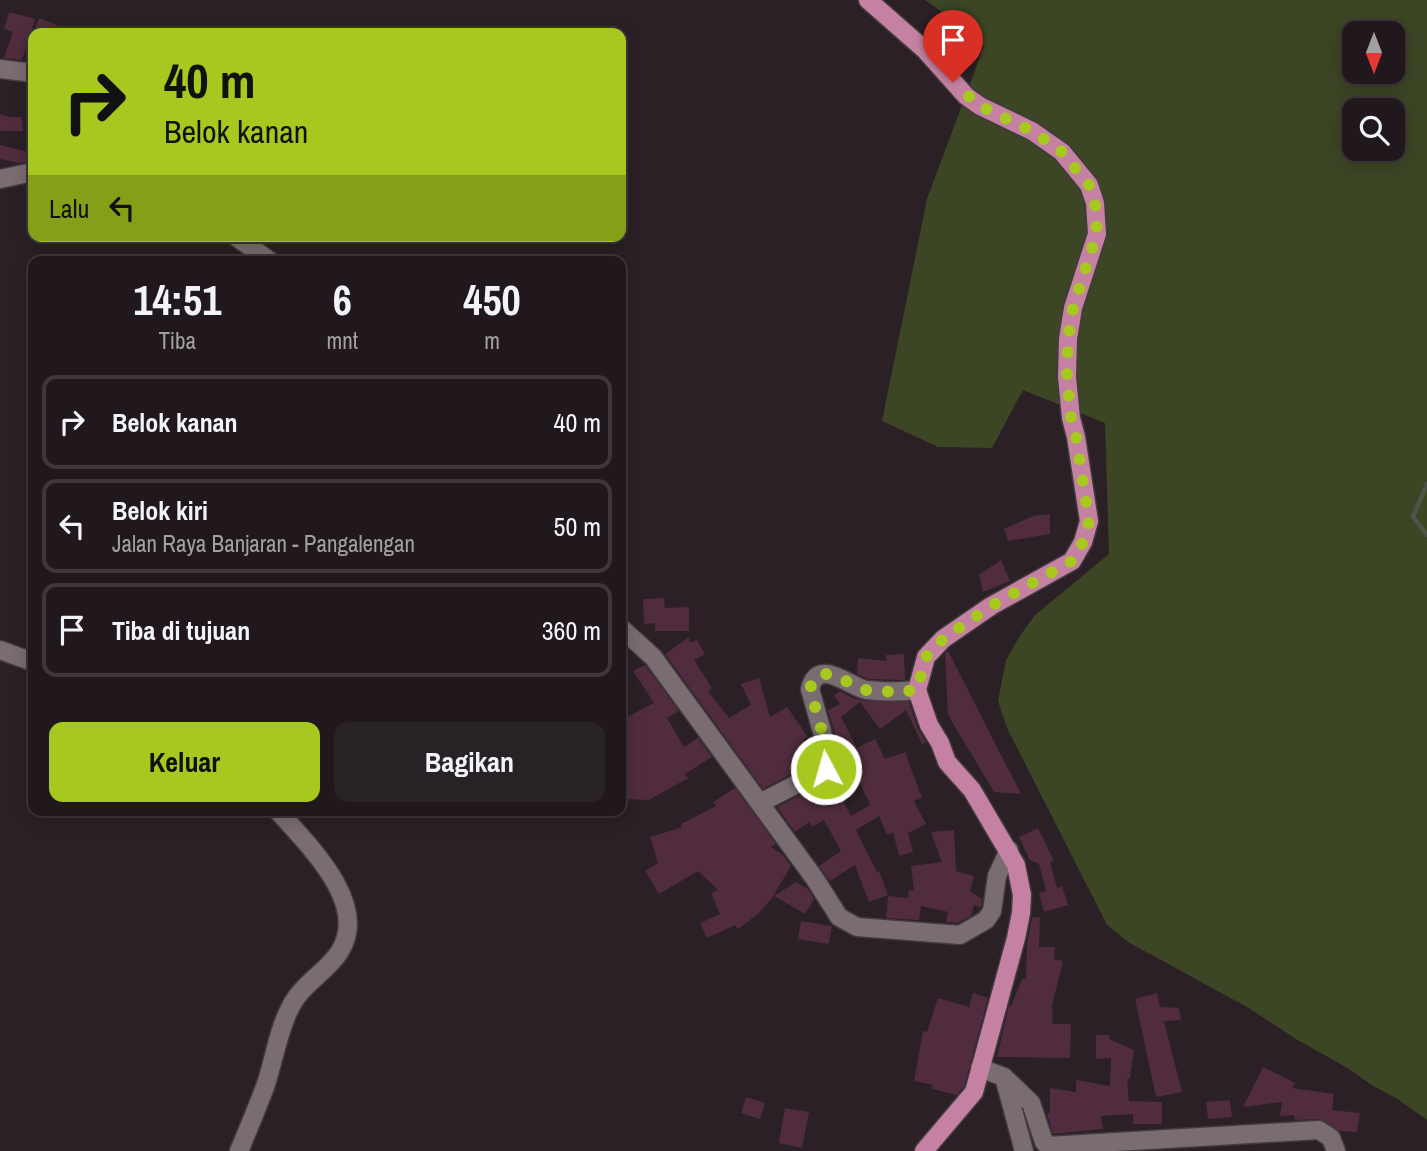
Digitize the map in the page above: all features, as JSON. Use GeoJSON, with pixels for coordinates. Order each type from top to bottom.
{"type":"FeatureCollection","features":[{"type":"Feature","properties":{"kind":"main road"},"geometry":{"type":"LineString","coordinates":[[868,0],[925,50],[966,96],[980,106],[1032,131],[1062,152],[1089,185],[1097,220],[1093,251],[1073,308],[1068,339],[1067,377],[1071,418],[1089,521],[1083,542],[1072,561],[991,606],[943,639],[926,657],[917,690],[929,725],[947,762],[972,790],[1009,850],[1020,881],[1021,914],[974,1092],[924,1151]]}},
{"type":"Feature","properties":{"kind":"street"},"geometry":{"type":"LineString","coordinates":[[0,69],[28,72]]}},
{"type":"Feature","properties":{"kind":"street"},"geometry":{"type":"LineString","coordinates":[[0,179],[28,173]]}},
{"type":"Feature","properties":{"kind":"street"},"geometry":{"type":"LineString","coordinates":[[243,242],[263,256]]}},
{"type":"Feature","properties":{"kind":"street"},"geometry":{"type":"LineString","coordinates":[[626,633],[653,657],[839,917],[857,927],[953,935],[965,933],[986,920],[992,911],[997,877],[1009,850]]}},
{"type":"Feature","properties":{"kind":"street"},"geometry":{"type":"LineString","coordinates":[[0,650],[28,660]]}},
{"type":"Feature","properties":{"kind":"street"},"geometry":{"type":"LineString","coordinates":[[760,803],[826,769],[828,765],[830,760],[810,689],[813,681],[821,674],[840,677],[862,689],[895,692],[917,690]]}},
{"type":"Feature","properties":{"kind":"street"},"geometry":{"type":"LineString","coordinates":[[239,1151],[265,1087],[291,1004],[340,952],[348,926],[346,905],[338,887],[306,842],[282,816]]}},
{"type":"Feature","properties":{"kind":"street"},"geometry":{"type":"LineString","coordinates":[[980,1068],[1004,1077],[1031,1103],[1044,1142],[1048,1146],[1319,1130],[1331,1138],[1336,1151]]}},
{"type":"Feature","properties":{"kind":"street"},"geometry":{"type":"LineString","coordinates":[[1004,1077],[1024,1151]]}},
{"type":"Feature","properties":{"kind":"green space"},"geometry":{"type":"Polygon","coordinates":[[[925,0],[1427,0],[1427,1120],[1396,1098],[1247,1007],[1128,942],[1107,925],[1007,728],[998,701],[1006,660],[1019,637],[1035,615],[1109,554],[1105,423],[1023,390],[992,448],[938,447],[882,421],[927,199],[984,46],[925,0]]]}},
{"type":"Feature","properties":{"kind":"building"},"geometry":{"type":"Polygon","coordinates":[[[9,12],[35,19],[32,28],[28,28],[28,41],[22,60],[4,58],[13,32],[4,29],[9,12]]]}},
{"type":"Feature","properties":{"kind":"building"},"geometry":{"type":"Polygon","coordinates":[[[39,18],[64,28],[35,28],[39,18]]]}},
{"type":"Feature","properties":{"kind":"building"},"geometry":{"type":"Polygon","coordinates":[[[0,114],[22,117],[23,131],[0,131],[0,114]]]}},
{"type":"Feature","properties":{"kind":"building"},"geometry":{"type":"Polygon","coordinates":[[[0,145],[28,152],[26,162],[0,159],[0,145]]]}},
{"type":"Feature","properties":{"kind":"building"},"geometry":{"type":"Polygon","coordinates":[[[1050,514],[1050,534],[1008,541],[1004,529],[1033,516],[1050,514]]]}},
{"type":"Feature","properties":{"kind":"building"},"geometry":{"type":"Polygon","coordinates":[[[1001,560],[1010,581],[983,592],[979,575],[1001,560]]]}},
{"type":"Feature","properties":{"kind":"building"},"geometry":{"type":"Polygon","coordinates":[[[664,598],[665,608],[689,607],[689,631],[655,631],[655,623],[644,624],[643,599],[664,598]]]}},
{"type":"Feature","properties":{"kind":"building"},"geometry":{"type":"Polygon","coordinates":[[[689,637],[690,643],[697,640],[705,654],[694,660],[712,688],[708,691],[729,718],[751,705],[741,684],[759,678],[770,717],[787,707],[808,737],[803,740],[812,763],[763,789],[665,654],[689,637]]]}},
{"type":"Feature","properties":{"kind":"building"},"geometry":{"type":"Polygon","coordinates":[[[948,651],[1021,794],[994,792],[948,715],[945,653],[948,651]]]}},
{"type":"Feature","properties":{"kind":"building"},"geometry":{"type":"Polygon","coordinates":[[[904,654],[905,680],[868,679],[857,674],[858,658],[886,661],[886,655],[904,654]]]}},
{"type":"Feature","properties":{"kind":"building"},"geometry":{"type":"Polygon","coordinates":[[[645,665],[679,711],[667,718],[684,747],[698,738],[712,757],[685,774],[688,778],[649,800],[626,799],[626,717],[654,703],[633,671],[645,665]]]}},
{"type":"Feature","properties":{"kind":"building"},"geometry":{"type":"Polygon","coordinates":[[[840,691],[865,701],[909,702],[918,729],[926,742],[922,744],[906,710],[880,729],[860,702],[841,717],[857,748],[875,739],[885,759],[905,752],[922,798],[914,801],[926,824],[908,833],[913,852],[899,856],[893,832],[887,835],[879,816],[856,830],[877,872],[879,871],[888,895],[869,902],[855,865],[830,881],[819,866],[841,851],[824,820],[812,827],[809,822],[795,832],[777,807],[831,779],[851,816],[870,805],[843,747],[839,749],[828,710],[840,704],[834,696],[840,691]]]}},
{"type":"Feature","properties":{"kind":"building"},"geometry":{"type":"Polygon","coordinates":[[[735,788],[776,844],[771,847],[783,855],[791,866],[772,898],[759,913],[738,929],[735,925],[707,938],[700,923],[720,914],[711,893],[718,890],[698,871],[659,894],[645,871],[658,863],[650,837],[682,827],[681,824],[716,806],[713,802],[735,788]]]}},
{"type":"Feature","properties":{"kind":"building"},"geometry":{"type":"Polygon","coordinates":[[[1038,828],[1054,861],[1050,862],[1057,888],[1062,886],[1068,905],[1044,912],[1039,893],[1046,891],[1039,864],[1029,859],[1019,837],[1038,828]]]}},
{"type":"Feature","properties":{"kind":"building"},"geometry":{"type":"Polygon","coordinates":[[[954,830],[956,871],[974,876],[970,891],[982,899],[981,907],[974,905],[971,916],[957,923],[946,922],[948,912],[921,906],[919,920],[886,918],[888,896],[908,898],[909,890],[914,891],[911,866],[942,862],[931,832],[954,830]]]}},
{"type":"Feature","properties":{"kind":"building"},"geometry":{"type":"Polygon","coordinates":[[[796,882],[808,889],[814,899],[805,914],[774,896],[796,882]]]}},
{"type":"Feature","properties":{"kind":"building"},"geometry":{"type":"Polygon","coordinates":[[[1040,917],[1039,947],[1055,947],[1054,959],[1063,961],[1051,1009],[1052,1024],[1071,1024],[1070,1058],[997,1057],[1009,1005],[1011,1006],[1022,979],[1026,979],[1027,943],[1032,918],[1040,917]]]}},
{"type":"Feature","properties":{"kind":"building"},"geometry":{"type":"Polygon","coordinates":[[[801,921],[832,926],[829,944],[798,939],[801,921]]]}},
{"type":"Feature","properties":{"kind":"building"},"geometry":{"type":"Polygon","coordinates":[[[973,993],[988,998],[964,1087],[957,1095],[914,1081],[923,1031],[927,1032],[938,998],[969,1007],[973,993]]]}},
{"type":"Feature","properties":{"kind":"building"},"geometry":{"type":"Polygon","coordinates":[[[1157,993],[1160,1007],[1179,1008],[1181,1020],[1164,1021],[1182,1092],[1156,1097],[1135,999],[1157,993]]]}},
{"type":"Feature","properties":{"kind":"building"},"geometry":{"type":"Polygon","coordinates":[[[1096,1035],[1109,1035],[1109,1039],[1134,1050],[1130,1078],[1127,1079],[1129,1101],[1162,1102],[1162,1124],[1133,1124],[1133,1114],[1101,1116],[1103,1129],[1053,1134],[1047,1114],[1050,1112],[1050,1088],[1076,1092],[1076,1080],[1110,1086],[1111,1058],[1096,1059],[1096,1035]]]}},
{"type":"Feature","properties":{"kind":"building"},"geometry":{"type":"Polygon","coordinates":[[[1263,1067],[1295,1083],[1292,1088],[1334,1094],[1332,1110],[1360,1113],[1357,1132],[1339,1131],[1319,1119],[1295,1120],[1294,1115],[1280,1116],[1282,1102],[1243,1107],[1263,1067]]]}},
{"type":"Feature","properties":{"kind":"building"},"geometry":{"type":"Polygon","coordinates":[[[746,1097],[765,1103],[760,1119],[741,1113],[746,1097]]]}},
{"type":"Feature","properties":{"kind":"building"},"geometry":{"type":"Polygon","coordinates":[[[1230,1100],[1232,1117],[1208,1119],[1206,1102],[1230,1100]]]}},
{"type":"Feature","properties":{"kind":"building"},"geometry":{"type":"Polygon","coordinates":[[[785,1108],[809,1112],[802,1148],[779,1143],[785,1108]]]}},
{"type":"Feature","properties":{"kind":"waterway"},"geometry":{"type":"LineString","coordinates":[[1427,484],[1413,517],[1427,535]]}},
{"type":"Feature","properties":{"kind":"route"},"geometry":{"type":"LineString","coordinates":[[826,769],[830,760],[810,689],[813,681],[821,674],[830,674],[862,689],[895,692],[917,690],[926,657],[943,639],[991,606],[1072,561],[1083,542],[1089,521],[1071,418],[1067,377],[1068,339],[1073,308],[1097,233],[1095,203],[1089,185],[1062,152],[1032,131],[980,106],[953,82]]}}]}
